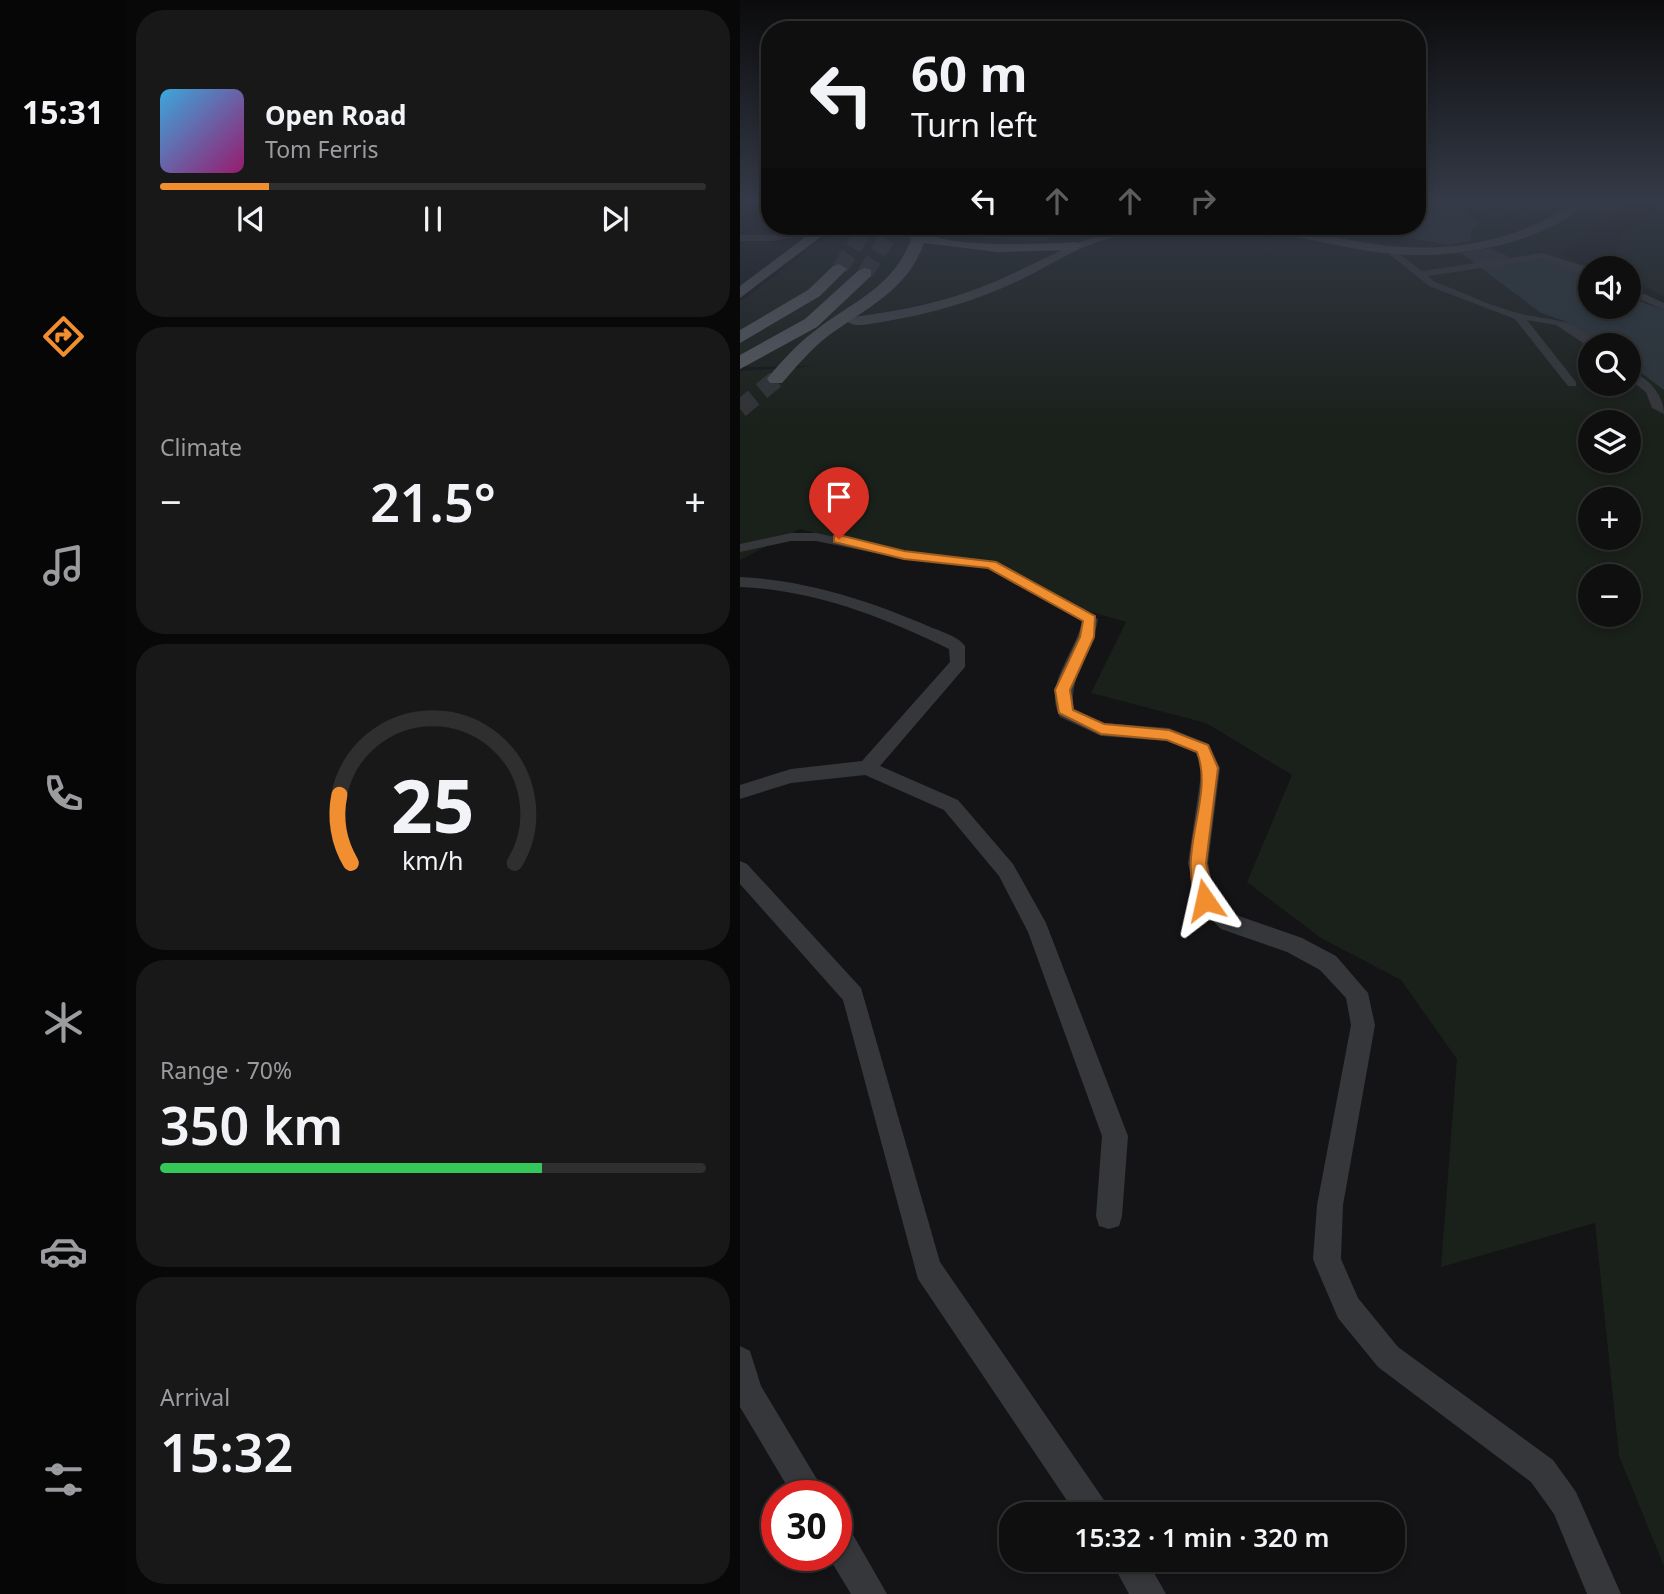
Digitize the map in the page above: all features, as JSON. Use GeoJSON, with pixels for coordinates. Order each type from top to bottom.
{"type":"FeatureCollection","features":[{"type":"Feature","properties":{"kind":"highway"},"geometry":{"type":"LineString","coordinates":[[740,329],[791,302],[828,276]]}},
{"type":"Feature","properties":{"kind":"highway"},"geometry":{"type":"LineString","coordinates":[[740,338],[814,293],[831,276]]}},
{"type":"Feature","properties":{"kind":"highway"},"geometry":{"type":"LineString","coordinates":[[740,363],[811,323],[862,276]]}},
{"type":"Feature","properties":{"kind":"main road"},"geometry":{"type":"LineString","coordinates":[[740,293],[762,276]]}},
{"type":"Feature","properties":{"kind":"main road"},"geometry":{"type":"LineString","coordinates":[[776,379],[808,343],[883,294],[900,276]]}},
{"type":"Feature","properties":{"kind":"main road"},"geometry":{"type":"LineString","coordinates":[[854,321],[897,317],[956,301],[1019,276]]}},
{"type":"Feature","properties":{"kind":"street"},"geometry":{"type":"LineString","coordinates":[[1423,276],[1432,284],[1519,317],[1558,321],[1579,333]]}},
{"type":"Feature","properties":{"kind":"street"},"geometry":{"type":"LineString","coordinates":[[1641,296],[1664,307]]}},
{"type":"Feature","properties":{"kind":"street"},"geometry":{"type":"LineString","coordinates":[[1519,317],[1572,384]]}},
{"type":"Feature","properties":{"kind":"street"},"geometry":{"type":"LineString","coordinates":[[1641,382],[1651,390],[1656,405],[1664,410]]}},
{"type":"Feature","properties":{"kind":"street"},"geometry":{"type":"LineString","coordinates":[[740,548],[791,537],[816,537],[839,539],[904,555],[991,564],[1090,619],[1087,637],[1062,690],[1066,713],[1101,729],[1169,735],[1203,749],[1211,768],[1198,863],[1205,900],[1229,922],[1294,945],[1328,963],[1357,993],[1363,1025],[1330,1205],[1326,1259],[1348,1308],[1388,1357],[1542,1471],[1565,1503],[1604,1594]]}},
{"type":"Feature","properties":{"kind":"street"},"geometry":{"type":"LineString","coordinates":[[740,582],[759,582],[802,589],[921,628],[957,646],[959,663],[867,768]]}},
{"type":"Feature","properties":{"kind":"street"},"geometry":{"type":"LineString","coordinates":[[740,792],[791,776],[867,768],[951,805],[1006,870],[1038,930],[1115,1136],[1109,1216]]}},
{"type":"Feature","properties":{"kind":"street"},"geometry":{"type":"LineString","coordinates":[[740,870],[853,995],[928,1269],[1087,1502]]}},
{"type":"Feature","properties":{"kind":"street"},"geometry":{"type":"LineString","coordinates":[[740,1361],[748,1392],[801,1480]]}},
{"type":"Feature","properties":{"kind":"street"},"geometry":{"type":"LineString","coordinates":[[852,1564],[870,1594]]}},
{"type":"Feature","properties":{"kind":"street"},"geometry":{"type":"LineString","coordinates":[[1135,1572],[1149,1594]]}},
{"type":"Feature","properties":{"kind":"shaded area"},"geometry":{"type":"Polygon","coordinates":[[[774,276],[1578,276],[1578,319],[1641,319],[1641,298],[1664,309],[1664,1566],[1619,1456],[1595,1223],[1441,1267],[1457,1059],[1401,980],[1321,938],[1247,882],[1292,775],[1206,723],[1091,693],[1126,622],[1064,604],[993,561],[904,558],[800,529],[740,560],[740,371],[820,366],[740,367],[740,302],[774,276]]]}},
{"type":"Feature","properties":{"kind":"shaded area"},"geometry":{"type":"Polygon","coordinates":[[[1492,276],[1578,276],[1578,319],[1641,319],[1641,302],[1664,310],[1664,390],[1641,373],[1641,333],[1583,333],[1564,321],[1541,313],[1492,276]]]}},
{"type":"Feature","properties":{"kind":"shaded area"},"geometry":{"type":"Polygon","coordinates":[[[1641,276],[1664,276],[1664,296],[1641,285],[1641,276]]]}},
{"type":"Feature","properties":{"kind":"tunnel"},"geometry":{"type":"LineString","coordinates":[[740,409],[776,379]]}},
{"type":"Feature","properties":{"kind":"route"},"geometry":{"type":"LineString","coordinates":[[839,539],[904,555],[991,564],[1090,619],[1087,637],[1062,690],[1066,713],[1101,729],[1169,735],[1203,749],[1211,768],[1198,863],[1205,900]]}}]}
